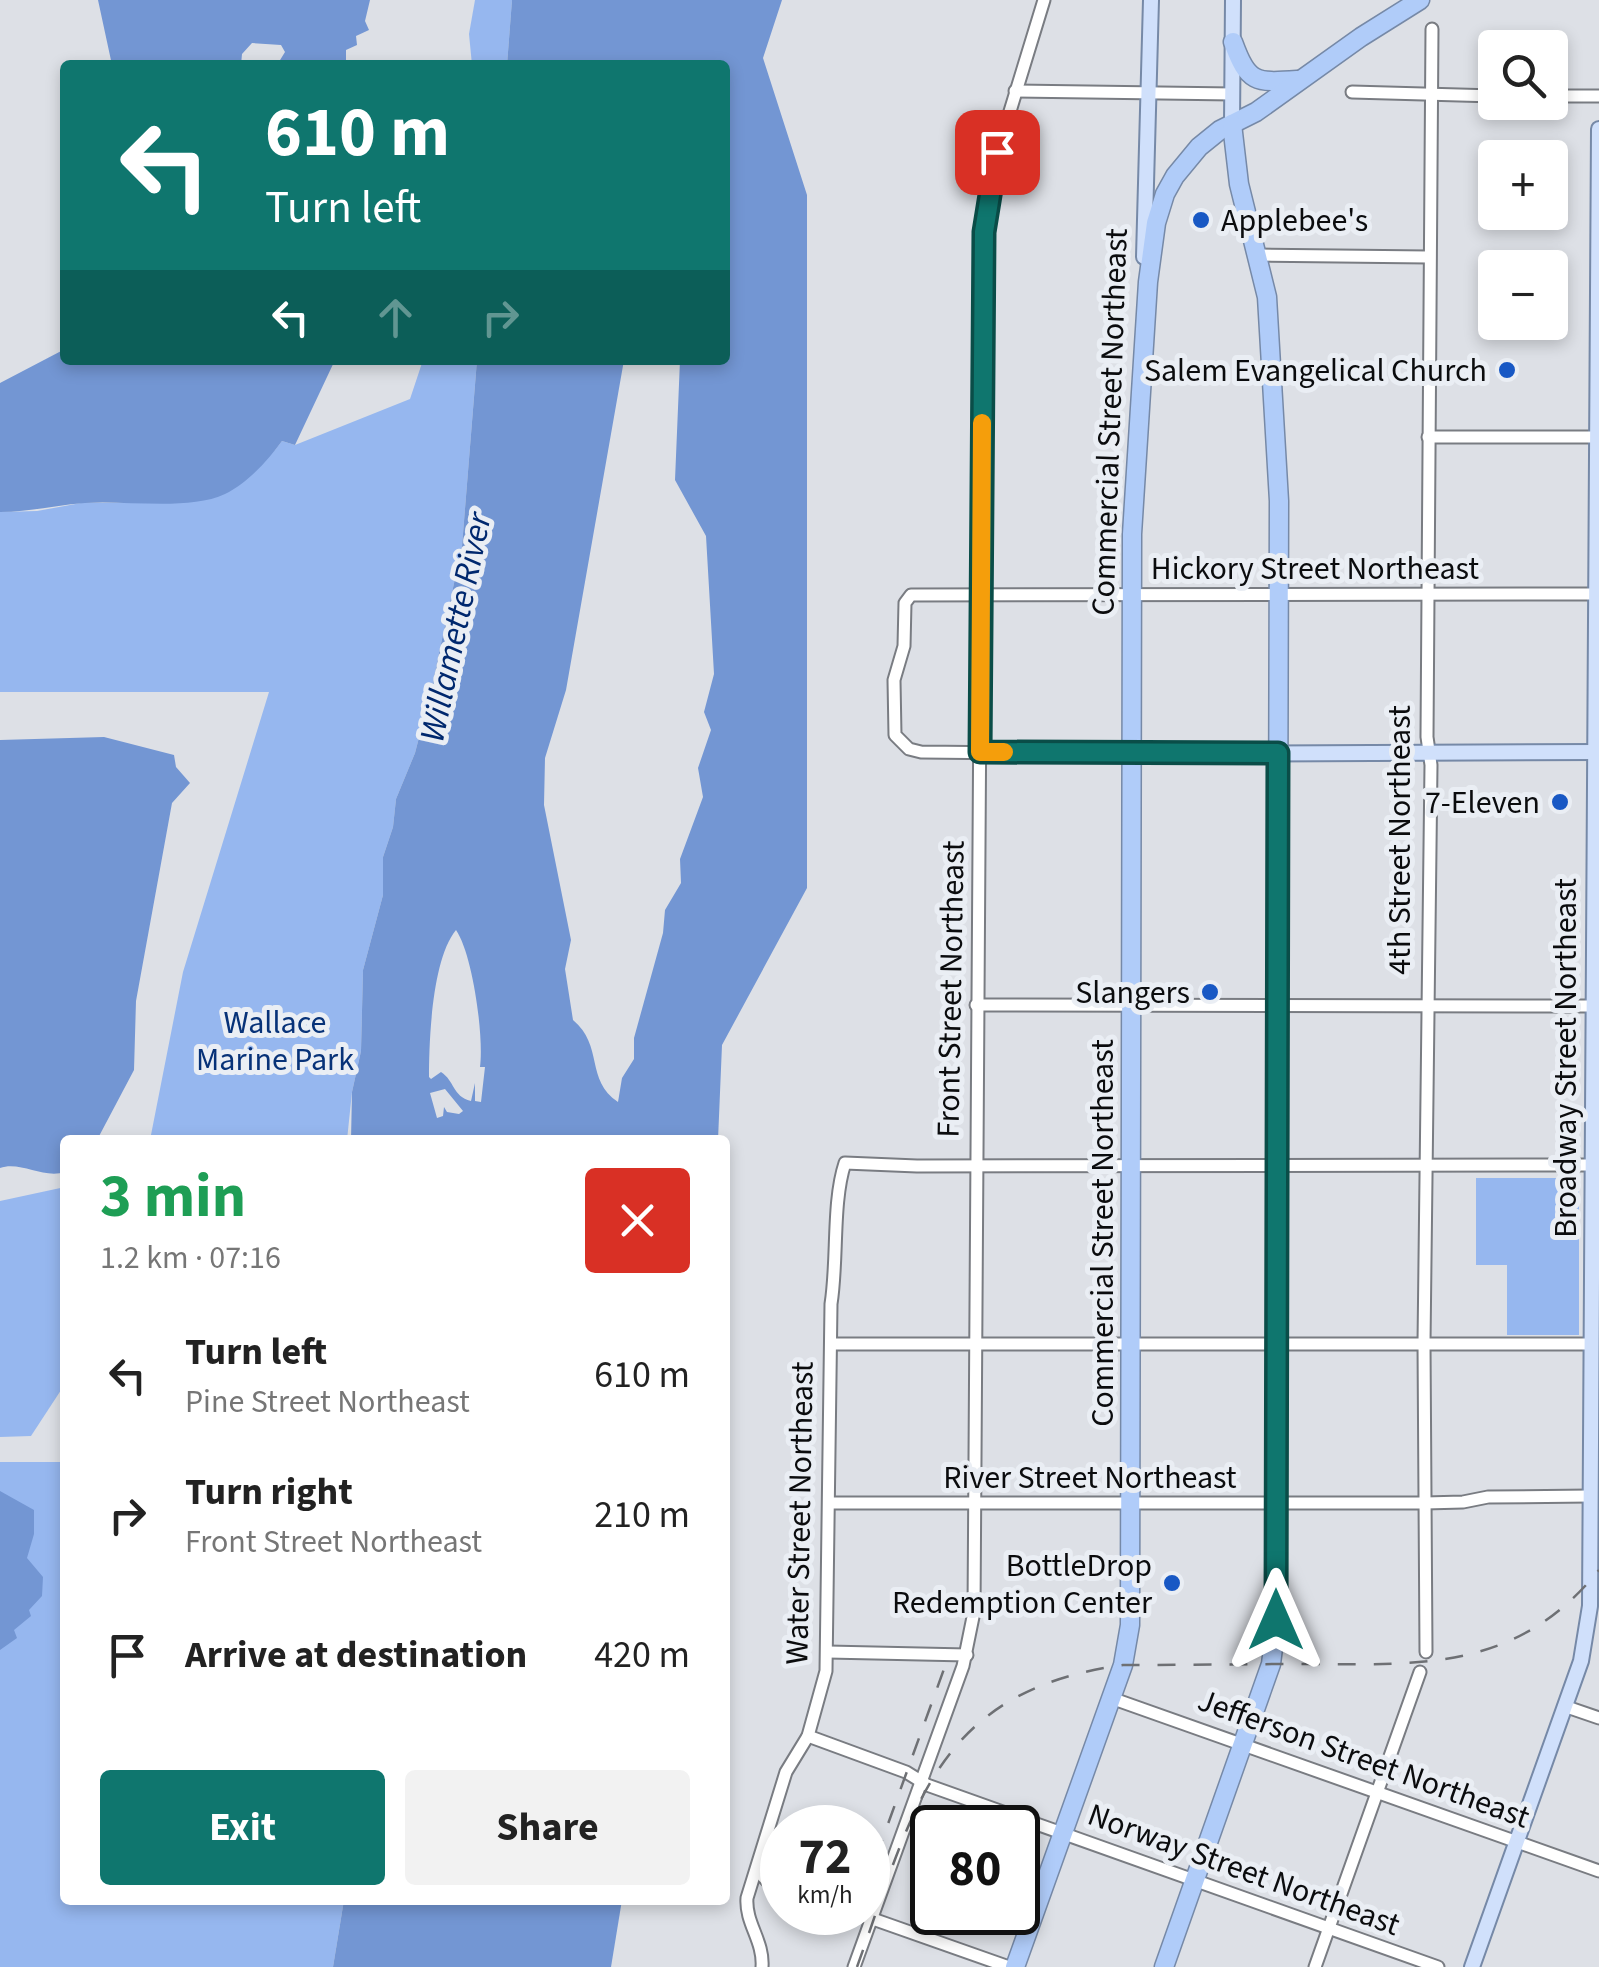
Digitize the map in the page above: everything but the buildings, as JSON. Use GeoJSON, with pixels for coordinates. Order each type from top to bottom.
{"type":"FeatureCollection","features":[{"type":"Feature","properties":{"kind":"highway"},"geometry":{"type":"LineString","coordinates":[[1148,282],[1156,223],[1165,194],[1199,147],[1420,0]]}},
{"type":"Feature","properties":{"kind":"highway"},"geometry":{"type":"LineString","coordinates":[[1233,42],[1243,68],[1253,78],[1267,82],[1298,80]]}},
{"type":"Feature","properties":{"kind":"highway"},"geometry":{"type":"LineString","coordinates":[[1164,1967],[1274,1654],[1279,594],[1267,297],[1239,184],[1232,124]]}},
{"type":"Feature","properties":{"kind":"highway","name":"Commercial Street Northeast"},"geometry":{"type":"LineString","coordinates":[[1012,1967],[1126,1654],[1130,1625],[1132,596],[1134,482],[1148,282]]}},
{"type":"Feature","properties":{"kind":"main road","name":"Commercial Street Northeast"},"geometry":{"type":"LineString","coordinates":[[1148,282],[1144,262],[1151,0]]}},
{"type":"Feature","properties":{"kind":"main road"},"geometry":{"type":"LineString","coordinates":[[1232,124],[1233,0]]}},
{"type":"Feature","properties":{"kind":"main road","name":"Broadway Street Northeast"},"geometry":{"type":"LineString","coordinates":[[1472,1967],[1581,1660],[1588,1627],[1595,1252],[1592,1165],[1599,129]]}},
{"type":"Feature","properties":{"kind":"main road"},"geometry":{"type":"LineString","coordinates":[[1131,754],[1597,752]]}},
{"type":"Feature","properties":{"kind":"street","name":"Front Street Northeast"},"geometry":{"type":"LineString","coordinates":[[890,1870],[967,1655],[974,1612],[984,232],[994,165],[1044,0]]}},
{"type":"Feature","properties":{"kind":"street","name":"4th Street Northeast"},"geometry":{"type":"LineString","coordinates":[[1426,1652],[1428,257],[1432,28]]}},
{"type":"Feature","properties":{"kind":"street"},"geometry":{"type":"LineString","coordinates":[[1015,91],[1233,94]]}},
{"type":"Feature","properties":{"kind":"street"},"geometry":{"type":"LineString","coordinates":[[1352,92],[1478,96]]}},
{"type":"Feature","properties":{"kind":"street"},"geometry":{"type":"LineString","coordinates":[[1568,96],[1599,96]]}},
{"type":"Feature","properties":{"kind":"street"},"geometry":{"type":"LineString","coordinates":[[1259,255],[1428,257]]}},
{"type":"Feature","properties":{"kind":"street"},"geometry":{"type":"LineString","coordinates":[[1428,437],[1598,437]]}},
{"type":"Feature","properties":{"kind":"street","name":"Hickory Street Northeast"},"geometry":{"type":"LineString","coordinates":[[980,752],[921,752],[910,749],[895,735],[894,680],[904,646],[905,604],[911,595],[1597,594]]}},
{"type":"Feature","properties":{"kind":"street"},"geometry":{"type":"LineString","coordinates":[[980,752],[1131,754]]}},
{"type":"Feature","properties":{"kind":"street"},"geometry":{"type":"LineString","coordinates":[[976,1005],[1596,1006]]}},
{"type":"Feature","properties":{"kind":"street","name":"Water Street Northeast"},"geometry":{"type":"LineString","coordinates":[[762,1967],[760,1942],[746,1908],[759,1852],[786,1772],[808,1736],[828,1652],[830,1344],[839,1191],[845,1162],[976,1165]]}},
{"type":"Feature","properties":{"kind":"street"},"geometry":{"type":"LineString","coordinates":[[976,1165],[1592,1165]]}},
{"type":"Feature","properties":{"kind":"street"},"geometry":{"type":"LineString","coordinates":[[830,1344],[1591,1344]]}},
{"type":"Feature","properties":{"kind":"street","name":"River Street Northeast"},"geometry":{"type":"LineString","coordinates":[[830,1504],[1425,1504],[1488,1496],[1590,1496]]}},
{"type":"Feature","properties":{"kind":"street"},"geometry":{"type":"LineString","coordinates":[[828,1652],[967,1655]]}},
{"type":"Feature","properties":{"kind":"street"},"geometry":{"type":"LineString","coordinates":[[1315,1967],[1420,1672]]}},
{"type":"Feature","properties":{"kind":"street","name":"Jefferson Street Northeast"},"geometry":{"type":"LineString","coordinates":[[1110,1698],[1599,1871]]}},
{"type":"Feature","properties":{"kind":"street"},"geometry":{"type":"LineString","coordinates":[[1564,1706],[1599,1718]]}},
{"type":"Feature","properties":{"kind":"street","name":"Norway Street Northeast"},"geometry":{"type":"LineString","coordinates":[[808,1736],[906,1772],[922,1782],[1438,1967]]}},
{"type":"Feature","properties":{"kind":"street"},"geometry":{"type":"LineString","coordinates":[[757,1870],[760,1873]]}},
{"type":"Feature","properties":{"kind":"street"},"geometry":{"type":"LineString","coordinates":[[890,1925],[1012,1967]]}},
{"type":"Feature","properties":{"kind":"street","name":"Front Street Northeast"},"geometry":{"type":"LineString","coordinates":[[854,1967],[866,1935]]}},
{"type":"Feature","properties":{"kind":"green space"},"geometry":{"type":"Polygon","coordinates":[[[475,0],[512,0],[507,60],[472,60],[469,34],[475,0]]]}},
{"type":"Feature","properties":{"kind":"green space","name":"Wallace Marine Park"},"geometry":{"type":"Polygon","coordinates":[[[421,365],[477,365],[462,546],[430,695],[415,753],[396,799],[393,827],[383,857],[383,895],[363,970],[361,1051],[348,1135],[151,1135],[183,972],[269,692],[0,692],[0,512],[37,511],[81,503],[179,503],[275,450],[282,441],[295,445],[410,399],[421,365]]]}},
{"type":"Feature","properties":{"kind":"green space"},"geometry":{"type":"Polygon","coordinates":[[[1476,1178],[1579,1178],[1579,1335],[1507,1335],[1507,1265],[1476,1265],[1476,1178]]]}},
{"type":"Feature","properties":{"kind":"green space"},"geometry":{"type":"Polygon","coordinates":[[[60,1188],[60,1392],[31,1436],[0,1437],[0,1201],[60,1188]]]}},
{"type":"Feature","properties":{"kind":"green space"},"geometry":{"type":"Polygon","coordinates":[[[0,1462],[60,1462],[60,1905],[343,1905],[333,1967],[0,1967],[0,1462]]]}},
{"type":"Feature","properties":{"kind":"water"},"geometry":{"type":"Polygon","coordinates":[[[98,0],[370,0],[365,21],[369,30],[356,36],[357,45],[346,50],[346,60],[280,60],[285,52],[281,45],[252,43],[241,60],[111,60],[98,0]]]}},
{"type":"Feature","properties":{"kind":"water","name":"Willamette River"},"geometry":{"type":"Polygon","coordinates":[[[512,0],[782,0],[763,58],[807,195],[807,888],[722,1045],[718,1135],[351,1135],[352,1092],[361,1051],[363,970],[383,895],[383,857],[393,827],[396,799],[415,753],[462,546],[477,365],[623,365],[566,690],[545,758],[544,805],[571,940],[565,969],[573,1020],[588,1041],[601,1084],[618,1102],[622,1078],[634,1059],[634,1038],[663,933],[665,910],[681,883],[680,859],[703,797],[698,768],[711,730],[704,712],[714,674],[706,536],[675,480],[680,365],[730,365],[730,60],[507,60],[512,0]],[[456,930],[437,980],[429,1077],[441,1072],[460,1096],[471,1101],[475,1083],[475,1101],[481,1102],[485,1067],[480,1067],[476,997],[456,930]],[[445,1089],[430,1093],[437,1118],[443,1116],[444,1107],[447,1112],[463,1111],[445,1089]]]}},
{"type":"Feature","properties":{"kind":"water"},"geometry":{"type":"Polygon","coordinates":[[[60,352],[60,365],[333,365],[295,445],[282,441],[233,490],[194,502],[85,503],[0,512],[0,383],[60,352]]]}},
{"type":"Feature","properties":{"kind":"water"},"geometry":{"type":"Polygon","coordinates":[[[104,737],[174,755],[176,767],[190,783],[172,803],[136,1001],[134,1070],[100,1135],[60,1135],[57,1174],[0,1168],[0,740],[104,737]]]}},
{"type":"Feature","properties":{"kind":"water"},"geometry":{"type":"Polygon","coordinates":[[[0,1491],[34,1510],[34,1534],[27,1558],[43,1577],[42,1596],[29,1610],[31,1616],[14,1630],[17,1638],[0,1650],[0,1491]]]}},
{"type":"Feature","properties":{"kind":"water"},"geometry":{"type":"Polygon","coordinates":[[[343,1905],[621,1905],[611,1967],[333,1967],[343,1905]]]}},
{"type":"Feature","properties":{"kind":"railway"},"geometry":{"type":"LineString","coordinates":[[857,1967],[916,1810],[940,1768],[970,1731],[1009,1701],[1059,1679],[1123,1665],[1391,1664],[1467,1655],[1536,1627],[1568,1603],[1599,1570]]}},
{"type":"Feature","properties":{"kind":"railway"},"geometry":{"type":"LineString","coordinates":[[890,1818],[944,1669]]}},
{"type":"Feature","properties":{"kind":"slow traffic"},"geometry":{"type":"LineString","coordinates":[[982,423],[980,752],[1004,752]]}},
{"type":"Feature","properties":{"kind":"place","name":"Applebee's"},"geometry":{"type":"Point","coordinates":[1201,220]}},
{"type":"Feature","properties":{"kind":"place","name":"Salem Evangelical Church"},"geometry":{"type":"Point","coordinates":[1507,370]}},
{"type":"Feature","properties":{"kind":"place","name":"7-Eleven"},"geometry":{"type":"Point","coordinates":[1560,802]}},
{"type":"Feature","properties":{"kind":"place","name":"Slangers"},"geometry":{"type":"Point","coordinates":[1210,992]}},
{"type":"Feature","properties":{"kind":"place","name":"BottleDrop Redemption Center"},"geometry":{"type":"Point","coordinates":[1172,1583]}},
{"type":"Feature","properties":{"kind":"route"},"geometry":{"type":"LineString","coordinates":[[997,152],[984,232],[980,752],[1278,753],[1276,1620]]}}]}
